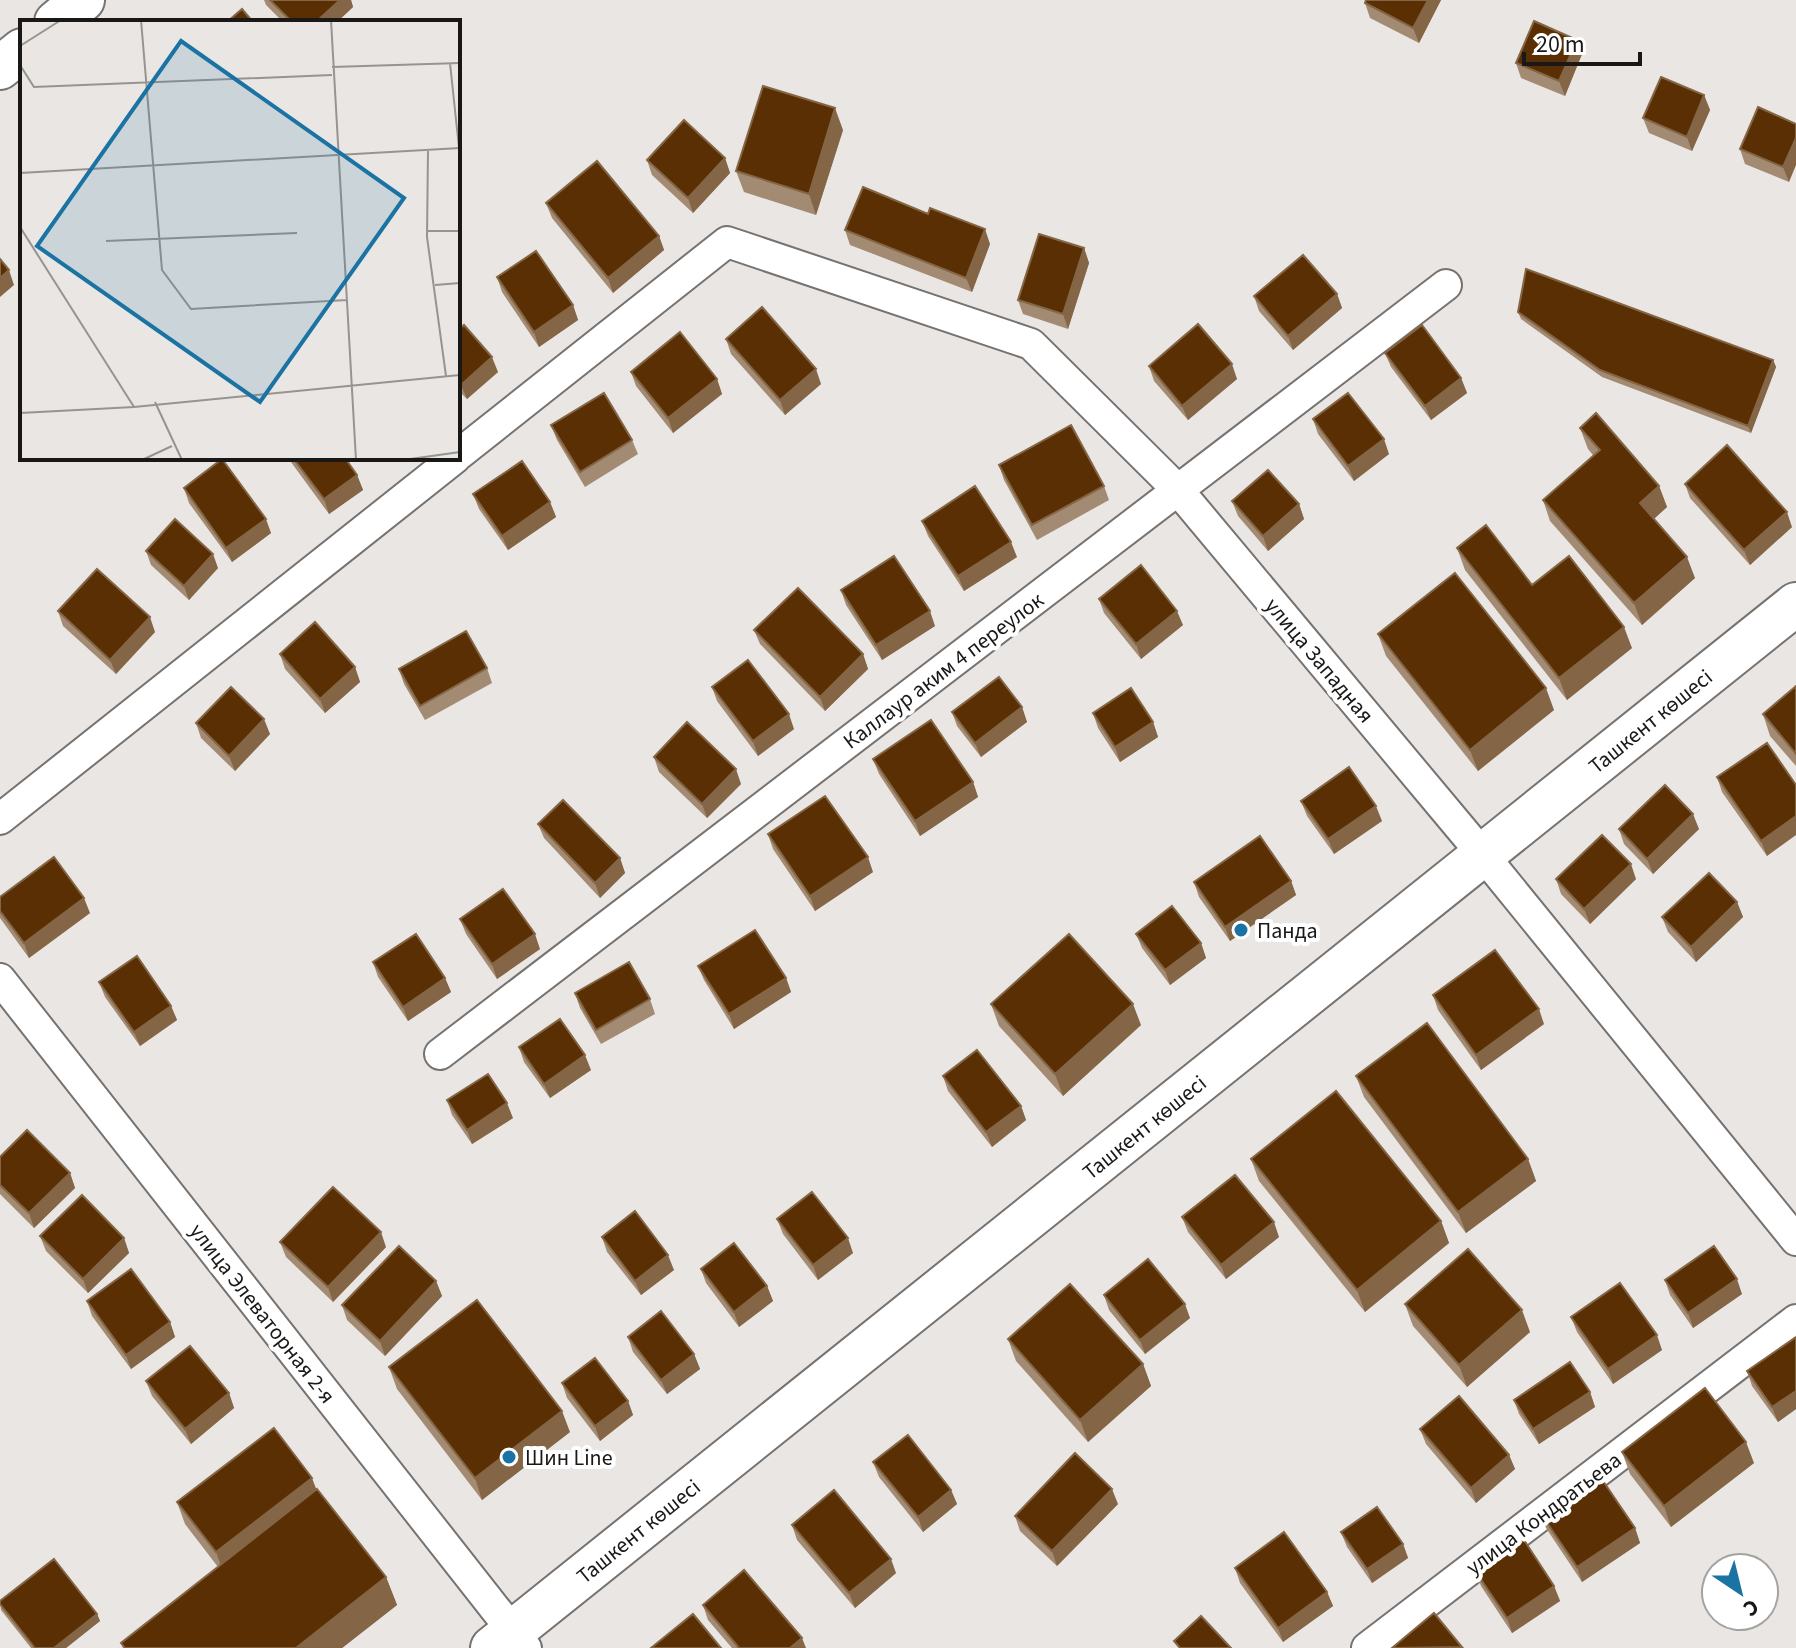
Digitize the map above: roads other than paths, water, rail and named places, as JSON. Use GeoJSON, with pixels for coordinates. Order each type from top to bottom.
{"type":"FeatureCollection","features":[{"type":"Feature","properties":{"kind":"main road"},"geometry":{"type":"LineString","coordinates":[[58,20],[83,0]]}},
{"type":"Feature","properties":{"kind":"main road"},"geometry":{"type":"LineString","coordinates":[[0,68],[20,52]]}},
{"type":"Feature","properties":{"kind":"main road","name":"Ташкент көшесі"},"geometry":{"type":"LineString","coordinates":[[510,1643],[1796,604]]}},
{"type":"Feature","properties":{"kind":"street","name":"улица Западная"},"geometry":{"type":"LineString","coordinates":[[460,454],[727,242],[1031,344],[1178,490],[1483,855],[1796,1240]]}},
{"type":"Feature","properties":{"kind":"street","name":"Каллаур аким 4 переулок"},"geometry":{"type":"LineString","coordinates":[[440,1054],[1446,285]]}},
{"type":"Feature","properties":{"kind":"street"},"geometry":{"type":"LineString","coordinates":[[0,819],[452,460]]}},
{"type":"Feature","properties":{"kind":"street","name":"улица Элеваторная 2-я"},"geometry":{"type":"LineString","coordinates":[[0,979],[510,1643]]}},
{"type":"Feature","properties":{"kind":"street","name":"улица Кондратьева"},"geometry":{"type":"LineString","coordinates":[[1367,1648],[1796,1320]]}},
{"type":"Feature","properties":{"kind":"place","name":"Панда"},"geometry":{"type":"Point","coordinates":[1241,930]}},
{"type":"Feature","properties":{"kind":"place","name":"Шин Line"},"geometry":{"type":"Point","coordinates":[509,1457]}}]}
